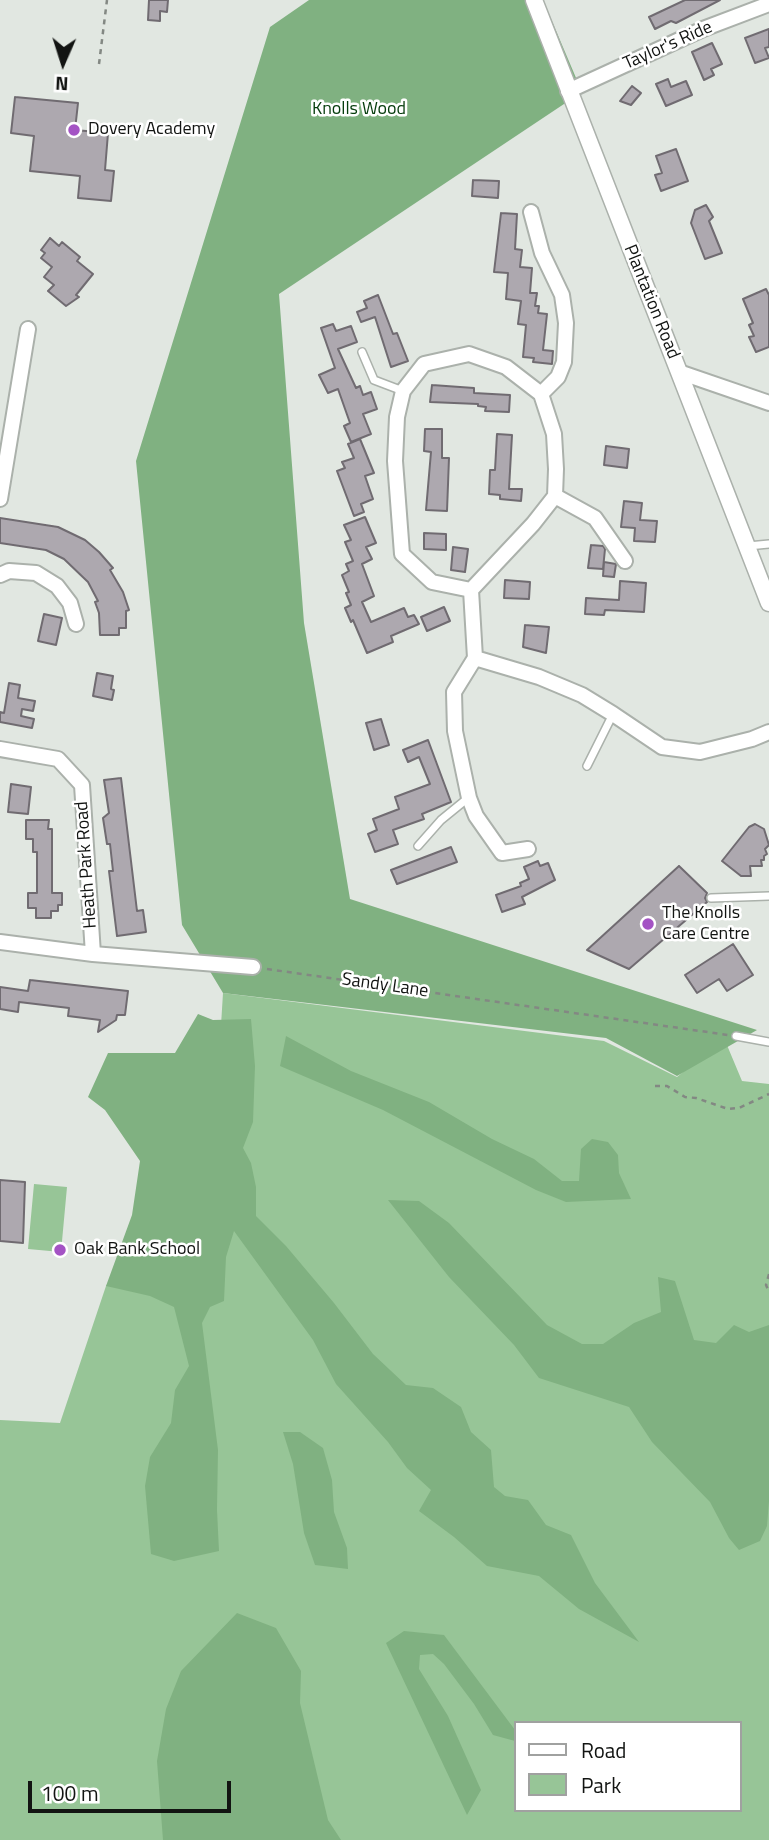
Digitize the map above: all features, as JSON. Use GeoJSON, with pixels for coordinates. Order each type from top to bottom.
{"type":"FeatureCollection","features":[{"type":"Feature","properties":{"kind":"street","name":"Plantation Road"},"geometry":{"type":"LineString","coordinates":[[534,0],[769,603]]}},
{"type":"Feature","properties":{"kind":"street","name":"Taylor's Ride"},"geometry":{"type":"LineString","coordinates":[[568,92],[751,5],[769,4]]}},
{"type":"Feature","properties":{"kind":"street"},"geometry":{"type":"LineString","coordinates":[[531,212],[542,253],[562,295],[566,323],[564,362],[558,377],[541,394]]}},
{"type":"Feature","properties":{"kind":"street"},"geometry":{"type":"LineString","coordinates":[[0,499],[28,329]]}},
{"type":"Feature","properties":{"kind":"street"},"geometry":{"type":"LineString","coordinates":[[471,590],[432,582],[402,554],[395,461],[397,417],[403,391],[424,364],[469,354],[506,367],[541,394],[554,435],[555,496],[533,524],[471,590],[475,658],[454,692],[454,732],[476,816],[502,853],[528,849]]}},
{"type":"Feature","properties":{"kind":"street"},"geometry":{"type":"LineString","coordinates":[[679,372],[769,403]]}},
{"type":"Feature","properties":{"kind":"street"},"geometry":{"type":"LineString","coordinates":[[555,496],[595,518],[625,561]]}},
{"type":"Feature","properties":{"kind":"street"},"geometry":{"type":"LineString","coordinates":[[0,575],[9,570],[36,573],[57,586],[70,603],[76,624]]}},
{"type":"Feature","properties":{"kind":"street"},"geometry":{"type":"LineString","coordinates":[[475,658],[539,677],[582,695],[662,747],[700,752],[769,732]]}},
{"type":"Feature","properties":{"kind":"street","name":"Heath Park Road"},"geometry":{"type":"LineString","coordinates":[[0,749],[58,759],[82,785],[93,954]]}},
{"type":"Feature","properties":{"kind":"street"},"geometry":{"type":"LineString","coordinates":[[0,942],[93,954],[253,967]]}},
{"type":"Feature","properties":{"kind":"lane"},"geometry":{"type":"LineString","coordinates":[[362,352],[374,380],[403,391]]}},
{"type":"Feature","properties":{"kind":"lane"},"geometry":{"type":"LineString","coordinates":[[748,546],[769,544]]}},
{"type":"Feature","properties":{"kind":"lane"},"geometry":{"type":"LineString","coordinates":[[587,766],[613,713]]}},
{"type":"Feature","properties":{"kind":"lane"},"geometry":{"type":"LineString","coordinates":[[418,846],[441,820],[469,797]]}},
{"type":"Feature","properties":{"kind":"lane"},"geometry":{"type":"LineString","coordinates":[[711,898],[769,897]]}},
{"type":"Feature","properties":{"kind":"lane"},"geometry":{"type":"LineString","coordinates":[[736,1036],[769,1042]]}},
{"type":"Feature","properties":{"kind":"path"},"geometry":{"type":"LineString","coordinates":[[99,64],[107,0]]}},
{"type":"Feature","properties":{"kind":"path","name":"Sandy Lane"},"geometry":{"type":"LineString","coordinates":[[253,967],[736,1036]]}},
{"type":"Feature","properties":{"kind":"path"},"geometry":{"type":"LineString","coordinates":[[655,1086],[667,1086],[685,1097],[728,1110],[739,1108],[769,1094]]}},
{"type":"Feature","properties":{"kind":"path"},"geometry":{"type":"LineString","coordinates":[[769,1273],[766,1285],[769,1292]]}},
{"type":"Feature","properties":{"kind":"green space","name":"Knolls Wood"},"geometry":{"type":"Polygon","coordinates":[[[309,0],[543,0],[582,92],[279,294],[304,623],[350,899],[757,1030],[677,1076],[606,1038],[223,993],[182,925],[136,461],[270,27],[309,0]]]}},
{"type":"Feature","properties":{"kind":"green space"},"geometry":{"type":"Polygon","coordinates":[[[223,993],[604,1041],[677,1077],[724,1038],[742,1081],[769,1084],[769,1840],[0,1840],[0,1420],[60,1423],[106,1286],[216,1106],[223,993]]]}},
{"type":"Feature","properties":{"kind":"green space"},"geometry":{"type":"Polygon","coordinates":[[[198,1014],[213,1020],[251,1019],[255,1066],[253,1122],[243,1148],[251,1163],[256,1187],[256,1216],[286,1246],[373,1354],[406,1385],[433,1388],[461,1407],[471,1432],[491,1450],[494,1487],[505,1496],[528,1500],[546,1525],[571,1535],[595,1583],[639,1642],[579,1609],[539,1576],[487,1566],[419,1511],[431,1490],[407,1468],[388,1442],[336,1384],[313,1340],[234,1231],[226,1257],[224,1301],[210,1307],[202,1323],[218,1450],[219,1551],[174,1561],[151,1554],[145,1486],[150,1457],[171,1423],[175,1390],[189,1366],[174,1307],[150,1296],[106,1286],[132,1215],[140,1161],[105,1110],[88,1097],[108,1053],[175,1053],[198,1014]]]}},
{"type":"Feature","properties":{"kind":"green space"},"geometry":{"type":"Polygon","coordinates":[[[286,1036],[351,1071],[429,1102],[492,1139],[534,1159],[562,1181],[579,1181],[581,1149],[592,1139],[608,1142],[618,1155],[619,1173],[631,1199],[566,1202],[536,1190],[383,1110],[280,1066],[286,1036]]]}},
{"type":"Feature","properties":{"kind":"green space"},"geometry":{"type":"Polygon","coordinates":[[[34,1184],[67,1187],[61,1252],[28,1249],[34,1184]]]}},
{"type":"Feature","properties":{"kind":"green space"},"geometry":{"type":"Polygon","coordinates":[[[388,1200],[419,1201],[449,1223],[547,1325],[582,1344],[603,1344],[634,1323],[661,1312],[658,1277],[675,1281],[694,1340],[716,1343],[734,1325],[749,1332],[769,1325],[769,1501],[767,1526],[760,1541],[739,1550],[729,1538],[710,1502],[652,1442],[629,1407],[539,1378],[514,1345],[449,1277],[388,1200]]]}},
{"type":"Feature","properties":{"kind":"green space"},"geometry":{"type":"Polygon","coordinates":[[[283,1432],[300,1432],[323,1448],[332,1480],[334,1512],[347,1548],[348,1569],[315,1565],[304,1533],[293,1464],[283,1432]]]}},
{"type":"Feature","properties":{"kind":"green space"},"geometry":{"type":"Polygon","coordinates":[[[237,1613],[276,1628],[301,1671],[300,1703],[328,1820],[341,1840],[163,1840],[157,1761],[166,1709],[181,1671],[237,1613]]]}},
{"type":"Feature","properties":{"kind":"green space"},"geometry":{"type":"Polygon","coordinates":[[[404,1631],[444,1635],[514,1729],[514,1741],[493,1735],[444,1664],[433,1654],[420,1655],[419,1669],[448,1716],[481,1790],[467,1815],[386,1643],[404,1631]]]}},
{"type":"Feature","properties":{"kind":"building"},"geometry":{"type":"Polygon","coordinates":[[[149,0],[168,0],[167,12],[160,11],[160,21],[148,20],[149,0]]]}},
{"type":"Feature","properties":{"kind":"building"},"geometry":{"type":"Polygon","coordinates":[[[685,0],[720,0],[676,23],[671,21],[655,29],[649,17],[685,0]]]}},
{"type":"Feature","properties":{"kind":"building"},"geometry":{"type":"Polygon","coordinates":[[[769,29],[769,47],[765,48],[769,58],[755,63],[745,38],[769,29]]]}},
{"type":"Feature","properties":{"kind":"building"},"geometry":{"type":"Polygon","coordinates":[[[712,43],[722,64],[711,69],[714,75],[704,80],[692,52],[712,43]]]}},
{"type":"Feature","properties":{"kind":"building"},"geometry":{"type":"Polygon","coordinates":[[[668,79],[671,87],[686,81],[692,95],[666,106],[656,84],[668,79]]]}},
{"type":"Feature","properties":{"kind":"building"},"geometry":{"type":"Polygon","coordinates":[[[632,86],[641,93],[631,105],[620,101],[632,86]]]}},
{"type":"Feature","properties":{"kind":"building"},"geometry":{"type":"Polygon","coordinates":[[[15,97],[78,103],[75,130],[108,133],[105,170],[114,171],[111,201],[78,198],[80,176],[30,171],[34,136],[11,133],[15,97]]]}},
{"type":"Feature","properties":{"kind":"building"},"geometry":{"type":"Polygon","coordinates":[[[676,149],[688,181],[661,191],[655,175],[662,173],[656,156],[676,149]]]}},
{"type":"Feature","properties":{"kind":"building"},"geometry":{"type":"Polygon","coordinates":[[[473,180],[499,181],[498,198],[472,196],[473,180]]]}},
{"type":"Feature","properties":{"kind":"building"},"geometry":{"type":"Polygon","coordinates":[[[706,205],[713,217],[709,221],[722,253],[705,259],[691,223],[695,210],[706,205]]]}},
{"type":"Feature","properties":{"kind":"building"},"geometry":{"type":"Polygon","coordinates":[[[501,213],[517,214],[515,249],[522,250],[520,267],[532,268],[530,293],[537,293],[535,306],[539,306],[538,313],[547,314],[543,350],[553,351],[552,364],[533,362],[534,358],[523,357],[526,325],[518,324],[521,301],[506,299],[508,273],[494,272],[501,213]]]}},
{"type":"Feature","properties":{"kind":"building"},"geometry":{"type":"Polygon","coordinates":[[[50,238],[59,246],[62,242],[80,257],[77,261],[93,274],[76,295],[79,297],[66,306],[48,291],[54,285],[44,277],[52,267],[41,258],[45,253],[41,250],[50,238]]]}},
{"type":"Feature","properties":{"kind":"building"},"geometry":{"type":"Polygon","coordinates":[[[766,289],[769,295],[769,347],[756,352],[749,337],[754,336],[749,325],[753,323],[743,299],[766,289]]]}},
{"type":"Feature","properties":{"kind":"building"},"geometry":{"type":"Polygon","coordinates":[[[378,295],[393,334],[397,333],[408,361],[391,367],[375,317],[361,322],[357,312],[367,308],[364,301],[378,295]]]}},
{"type":"Feature","properties":{"kind":"building"},"geometry":{"type":"Polygon","coordinates":[[[333,324],[336,331],[351,326],[357,342],[338,349],[356,388],[360,386],[363,395],[371,392],[377,409],[363,414],[371,434],[351,442],[344,426],[350,423],[338,389],[328,393],[319,375],[335,368],[321,328],[333,324]]]}},
{"type":"Feature","properties":{"kind":"building"},"geometry":{"type":"Polygon","coordinates":[[[432,385],[474,388],[474,393],[510,395],[509,412],[485,411],[486,407],[478,404],[430,402],[432,385]]]}},
{"type":"Feature","properties":{"kind":"building"},"geometry":{"type":"Polygon","coordinates":[[[425,429],[442,429],[442,458],[449,458],[447,511],[426,510],[431,452],[424,451],[425,429]]]}},
{"type":"Feature","properties":{"kind":"building"},"geometry":{"type":"Polygon","coordinates":[[[497,434],[512,435],[509,489],[522,489],[521,501],[500,499],[500,495],[489,494],[490,470],[495,470],[497,434]]]}},
{"type":"Feature","properties":{"kind":"building"},"geometry":{"type":"Polygon","coordinates":[[[360,439],[374,473],[365,476],[373,499],[361,504],[364,512],[354,516],[337,471],[345,468],[342,462],[354,458],[348,444],[360,439]]]}},
{"type":"Feature","properties":{"kind":"building"},"geometry":{"type":"Polygon","coordinates":[[[606,446],[629,449],[627,468],[604,465],[606,446]]]}},
{"type":"Feature","properties":{"kind":"building"},"geometry":{"type":"Polygon","coordinates":[[[624,501],[642,503],[640,520],[657,521],[655,542],[634,541],[635,528],[621,527],[624,501]]]}},
{"type":"Feature","properties":{"kind":"building"},"geometry":{"type":"Polygon","coordinates":[[[365,517],[376,543],[366,547],[372,559],[362,564],[374,596],[362,602],[371,622],[404,608],[408,617],[414,615],[419,624],[391,636],[393,642],[367,653],[345,608],[351,605],[342,575],[349,571],[346,564],[353,561],[345,542],[351,540],[344,525],[365,517]]]}},
{"type":"Feature","properties":{"kind":"building"},"geometry":{"type":"Polygon","coordinates":[[[0,518],[58,527],[85,540],[99,552],[113,568],[110,570],[123,592],[129,610],[126,611],[126,628],[119,628],[119,635],[100,635],[99,613],[95,602],[98,601],[88,582],[64,559],[46,550],[0,543],[0,518]]]}},
{"type":"Feature","properties":{"kind":"building"},"geometry":{"type":"Polygon","coordinates":[[[424,533],[446,534],[446,550],[424,549],[424,533]]]}},
{"type":"Feature","properties":{"kind":"building"},"geometry":{"type":"Polygon","coordinates":[[[591,545],[603,546],[605,549],[603,569],[588,568],[591,545]]]}},
{"type":"Feature","properties":{"kind":"building"},"geometry":{"type":"Polygon","coordinates":[[[453,547],[468,549],[465,572],[451,570],[453,547]]]}},
{"type":"Feature","properties":{"kind":"building"},"geometry":{"type":"Polygon","coordinates":[[[604,562],[616,564],[614,577],[603,576],[604,562]]]}},
{"type":"Feature","properties":{"kind":"building"},"geometry":{"type":"Polygon","coordinates":[[[505,580],[530,582],[529,599],[504,598],[505,580]]]}},
{"type":"Feature","properties":{"kind":"building"},"geometry":{"type":"Polygon","coordinates":[[[620,581],[646,583],[644,612],[605,610],[604,615],[585,614],[586,598],[619,600],[620,581]]]}},
{"type":"Feature","properties":{"kind":"building"},"geometry":{"type":"Polygon","coordinates":[[[444,607],[450,621],[427,631],[421,617],[444,607]]]}},
{"type":"Feature","properties":{"kind":"building"},"geometry":{"type":"Polygon","coordinates":[[[44,614],[62,618],[56,645],[38,641],[44,614]]]}},
{"type":"Feature","properties":{"kind":"building"},"geometry":{"type":"Polygon","coordinates":[[[525,625],[549,627],[546,653],[523,647],[525,625]]]}},
{"type":"Feature","properties":{"kind":"building"},"geometry":{"type":"Polygon","coordinates":[[[97,673],[113,676],[112,700],[93,696],[97,673]]]}},
{"type":"Feature","properties":{"kind":"building"},"geometry":{"type":"Polygon","coordinates":[[[9,683],[20,685],[18,698],[35,701],[33,711],[22,709],[21,716],[34,719],[32,728],[0,722],[0,712],[4,713],[9,683]]]}},
{"type":"Feature","properties":{"kind":"building"},"geometry":{"type":"Polygon","coordinates":[[[381,719],[389,745],[374,750],[366,723],[381,719]]]}},
{"type":"Feature","properties":{"kind":"building"},"geometry":{"type":"Polygon","coordinates":[[[428,740],[451,802],[422,814],[424,819],[393,830],[398,844],[375,852],[368,834],[377,830],[373,819],[399,809],[395,797],[430,784],[419,757],[408,762],[403,750],[428,740]]]}},
{"type":"Feature","properties":{"kind":"building"},"geometry":{"type":"Polygon","coordinates":[[[121,778],[137,911],[143,910],[146,932],[117,936],[109,871],[113,871],[110,844],[107,844],[103,818],[109,813],[104,780],[121,778]]]}},
{"type":"Feature","properties":{"kind":"building"},"geometry":{"type":"Polygon","coordinates":[[[11,784],[31,787],[28,814],[8,812],[11,784]]]}},
{"type":"Feature","properties":{"kind":"building"},"geometry":{"type":"Polygon","coordinates":[[[26,820],[49,820],[48,829],[52,829],[52,893],[62,893],[62,905],[58,905],[58,911],[51,911],[51,918],[36,918],[36,908],[28,908],[28,893],[37,893],[37,852],[33,852],[33,839],[26,839],[26,820]]]}},
{"type":"Feature","properties":{"kind":"building"},"geometry":{"type":"Polygon","coordinates":[[[755,824],[764,829],[769,845],[765,849],[767,854],[764,860],[761,860],[762,866],[750,866],[751,876],[741,876],[722,861],[749,827],[755,824]]]}},
{"type":"Feature","properties":{"kind":"building"},"geometry":{"type":"Polygon","coordinates":[[[451,847],[457,862],[397,884],[391,870],[451,847]]]}},
{"type":"Feature","properties":{"kind":"building"},"geometry":{"type":"Polygon","coordinates":[[[538,861],[540,866],[548,863],[555,880],[522,897],[525,904],[502,912],[496,895],[521,886],[520,883],[529,879],[524,867],[538,861]]]}},
{"type":"Feature","properties":{"kind":"building","name":"The Knolls Care Centre"},"geometry":{"type":"Polygon","coordinates":[[[679,866],[707,893],[707,902],[629,969],[587,950],[679,866]]]}},
{"type":"Feature","properties":{"kind":"building"},"geometry":{"type":"Polygon","coordinates":[[[733,944],[753,975],[727,991],[719,979],[697,993],[685,975],[733,944]]]}},
{"type":"Feature","properties":{"kind":"building"},"geometry":{"type":"Polygon","coordinates":[[[30,980],[128,991],[125,1015],[117,1015],[116,1020],[98,1032],[100,1020],[68,1016],[69,1008],[19,1002],[18,1012],[0,1009],[0,987],[28,991],[30,980]]]}},
{"type":"Feature","properties":{"kind":"building"},"geometry":{"type":"Polygon","coordinates":[[[0,1180],[25,1182],[23,1243],[0,1241],[0,1180]]]}},
{"type":"Feature","properties":{"kind":"place","name":"Dovery Academy"},"geometry":{"type":"Point","coordinates":[74,130]}},
{"type":"Feature","properties":{"kind":"place","name":"The Knolls Care Centre"},"geometry":{"type":"Point","coordinates":[648,924]}},
{"type":"Feature","properties":{"kind":"place","name":"Oak Bank School"},"geometry":{"type":"Point","coordinates":[60,1250]}}]}
